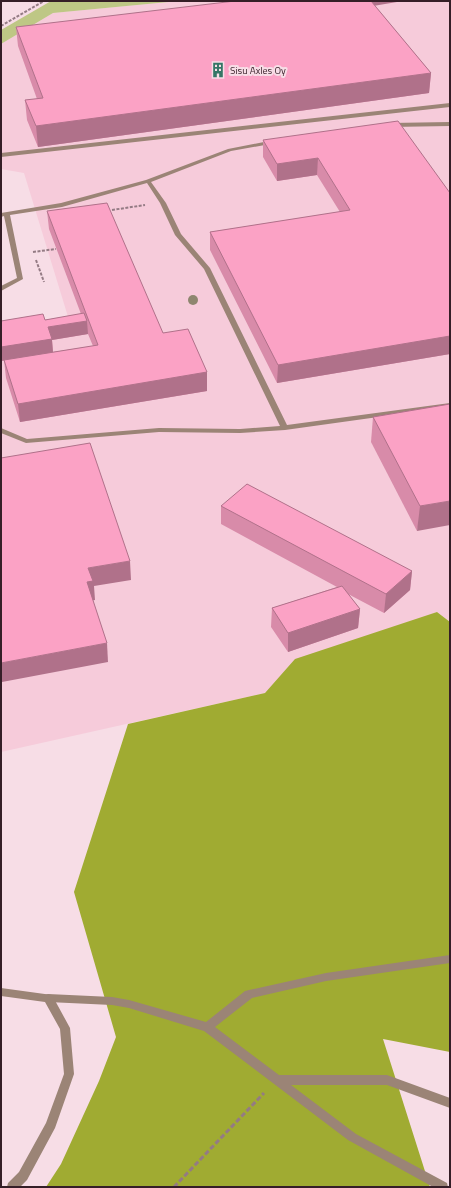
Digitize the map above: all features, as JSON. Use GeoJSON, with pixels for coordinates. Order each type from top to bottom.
{"type":"FeatureCollection","features":[{"type":"Feature","properties":{"kind":"street"},"geometry":{"type":"LineString","coordinates":[[1,155],[450,105]]}},
{"type":"Feature","properties":{"kind":"street"},"geometry":{"type":"LineString","coordinates":[[386,126],[450,124]]}},
{"type":"Feature","properties":{"kind":"street"},"geometry":{"type":"LineString","coordinates":[[1,289],[20,279],[4,215],[62,205],[148,181],[230,150],[279,141]]}},
{"type":"Feature","properties":{"kind":"street"},"geometry":{"type":"LineString","coordinates":[[148,181],[163,203],[178,235],[207,268],[285,428]]}},
{"type":"Feature","properties":{"kind":"street"},"geometry":{"type":"LineString","coordinates":[[1,430],[26,441],[159,430],[240,431],[285,428],[450,405]]}},
{"type":"Feature","properties":{"kind":"street"},"geometry":{"type":"LineString","coordinates":[[206,1027],[249,994],[326,977],[450,959]]}},
{"type":"Feature","properties":{"kind":"street"},"geometry":{"type":"LineString","coordinates":[[1,992],[48,998],[118,1002],[206,1027],[352,1138],[442,1187]]}},
{"type":"Feature","properties":{"kind":"street"},"geometry":{"type":"LineString","coordinates":[[12,1187],[23,1176],[51,1125],[69,1074],[65,1028],[48,998]]}},
{"type":"Feature","properties":{"kind":"street"},"geometry":{"type":"LineString","coordinates":[[276,1080],[387,1080],[450,1103]]}},
{"type":"Feature","properties":{"kind":"path"},"geometry":{"type":"LineString","coordinates":[[1,26],[44,1]]}},
{"type":"Feature","properties":{"kind":"path"},"geometry":{"type":"LineString","coordinates":[[110,210],[163,203]]}},
{"type":"Feature","properties":{"kind":"path"},"geometry":{"type":"LineString","coordinates":[[31,245],[33,252],[56,249]]}},
{"type":"Feature","properties":{"kind":"path"},"geometry":{"type":"LineString","coordinates":[[36,260],[44,282]]}},
{"type":"Feature","properties":{"kind":"path"},"geometry":{"type":"LineString","coordinates":[[174,1187],[276,1080]]}},
{"type":"Feature","properties":{"kind":"shaded area"},"geometry":{"type":"Polygon","coordinates":[[[179,1],[450,1],[450,622],[437,612],[265,693],[1,752],[1,332],[69,320],[24,173],[1,169],[1,44],[53,13],[179,1]]]}},
{"type":"Feature","properties":{"kind":"green space"},"geometry":{"type":"Polygon","coordinates":[[[51,1],[179,1],[53,13],[1,44],[1,30],[51,1]]]}},
{"type":"Feature","properties":{"kind":"green space"},"geometry":{"type":"Polygon","coordinates":[[[437,612],[450,622],[450,1052],[383,1039],[430,1187],[46,1187],[61,1164],[99,1081],[116,1037],[74,892],[128,724],[265,693],[295,659],[437,612]]]}},
{"type":"Feature","properties":{"kind":"building","name":"Sisu Axles Oy"},"geometry":{"type":"Polygon","coordinates":[[[235,1],[371,1],[431,73],[36,126],[25,100],[43,98],[16,27],[235,1]]]}},
{"type":"Feature","properties":{"kind":"building"},"geometry":{"type":"Polygon","coordinates":[[[398,121],[450,193],[450,336],[278,365],[210,232],[350,210],[318,158],[277,164],[263,140],[398,121]]]}},
{"type":"Feature","properties":{"kind":"building"},"geometry":{"type":"Polygon","coordinates":[[[107,203],[163,333],[188,329],[207,372],[18,404],[4,360],[98,345],[47,211],[107,203]]]}},
{"type":"Feature","properties":{"kind":"building"},"geometry":{"type":"Polygon","coordinates":[[[84,313],[87,321],[48,327],[52,339],[1,347],[1,321],[43,314],[45,320],[84,313]]]}},
{"type":"Feature","properties":{"kind":"building"},"geometry":{"type":"Polygon","coordinates":[[[450,404],[450,501],[420,506],[373,417],[450,404]]]}},
{"type":"Feature","properties":{"kind":"building"},"geometry":{"type":"Polygon","coordinates":[[[90,443],[130,561],[88,568],[93,581],[87,582],[107,643],[1,663],[1,458],[90,443]]]}},
{"type":"Feature","properties":{"kind":"building"},"geometry":{"type":"Polygon","coordinates":[[[247,484],[412,571],[386,594],[221,506],[247,484]]]}},
{"type":"Feature","properties":{"kind":"building"},"geometry":{"type":"Polygon","coordinates":[[[342,586],[360,609],[288,633],[272,608],[342,586]]]}},
{"type":"Feature","properties":{"kind":"place","name":"Sisu Axles Oy"},"geometry":{"type":"Point","coordinates":[218,70]}}]}
